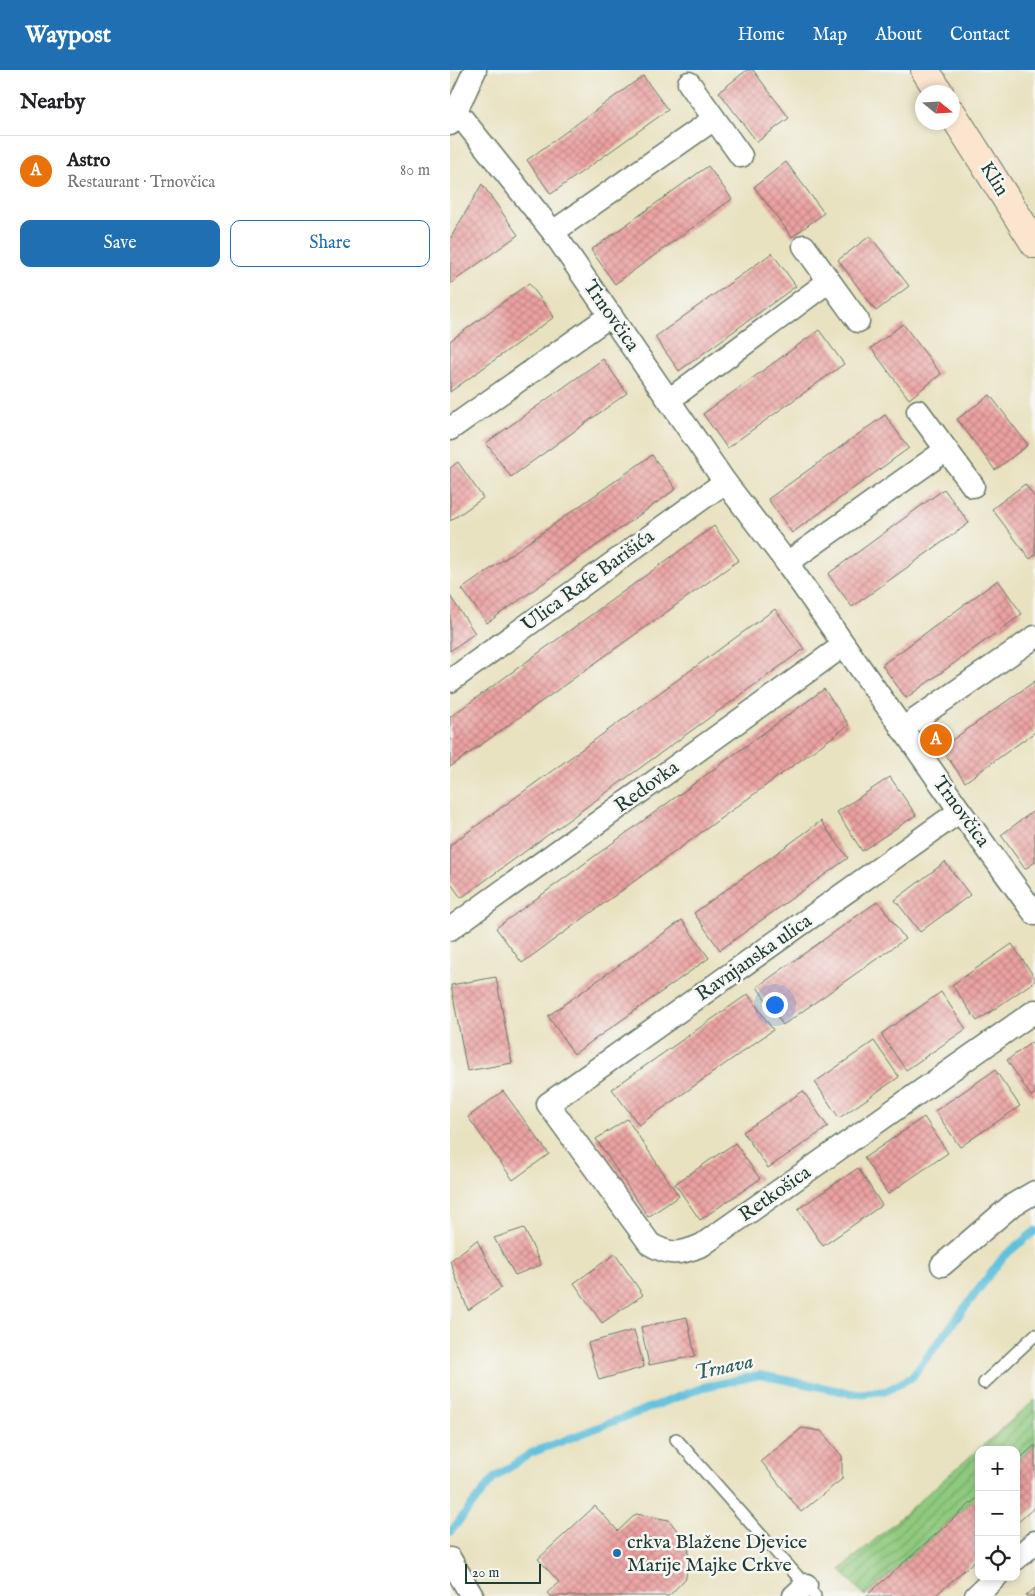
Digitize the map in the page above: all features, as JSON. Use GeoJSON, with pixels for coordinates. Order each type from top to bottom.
{"type":"FeatureCollection","features":[{"type":"Feature","properties":{"kind":"street"},"geometry":{"type":"LineString","coordinates":[[453,118],[475,70]]}},
{"type":"Feature","properties":{"kind":"street"},"geometry":{"type":"LineString","coordinates":[[925,70],[935,85]]}},
{"type":"Feature","properties":{"kind":"street"},"geometry":{"type":"LineString","coordinates":[[689,83],[741,156]]}},
{"type":"Feature","properties":{"kind":"street","name":"Trnovčica"},"geometry":{"type":"LineString","coordinates":[[453,118],[553,232],[725,482],[787,563],[960,811],[1028,888],[1035,914]]}},
{"type":"Feature","properties":{"kind":"street"},"geometry":{"type":"LineString","coordinates":[[553,232],[714,119]]}},
{"type":"Feature","properties":{"kind":"street","name":"Klin"},"geometry":{"type":"LineString","coordinates":[[960,126],[1035,244]]}},
{"type":"Feature","properties":{"kind":"street"},"geometry":{"type":"LineString","coordinates":[[804,246],[858,321]]}},
{"type":"Feature","properties":{"kind":"street"},"geometry":{"type":"LineString","coordinates":[[669,400],[829,281]]}},
{"type":"Feature","properties":{"kind":"street"},"geometry":{"type":"LineString","coordinates":[[450,429],[611,315]]}},
{"type":"Feature","properties":{"kind":"street"},"geometry":{"type":"LineString","coordinates":[[918,411],[973,486]]}},
{"type":"Feature","properties":{"kind":"street"},"geometry":{"type":"LineString","coordinates":[[787,563],[946,450]]}},
{"type":"Feature","properties":{"kind":"street","name":"Ulica Rafe Barišića"},"geometry":{"type":"LineString","coordinates":[[450,681],[725,482]]}},
{"type":"Feature","properties":{"kind":"street"},"geometry":{"type":"LineString","coordinates":[[902,729],[1035,636]]}},
{"type":"Feature","properties":{"kind":"street","name":"Redovka"},"geometry":{"type":"LineString","coordinates":[[450,929],[844,645]]}},
{"type":"Feature","properties":{"kind":"street","name":"Ravnjanska ulica"},"geometry":{"type":"LineString","coordinates":[[548,1104],[960,811]]}},
{"type":"Feature","properties":{"kind":"street","name":"Retkošica"},"geometry":{"type":"LineString","coordinates":[[548,1104],[650,1244],[672,1254],[685,1253],[702,1245],[1035,1011]]}},
{"type":"Feature","properties":{"kind":"street"},"geometry":{"type":"LineString","coordinates":[[942,1265],[1011,1206],[1035,1192]]}},
{"type":"Feature","properties":{"kind":"street"},"geometry":{"type":"LineString","coordinates":[[1020,1555],[1035,1542]]}},
{"type":"Feature","properties":{"kind":"street"},"geometry":{"type":"LineString","coordinates":[[976,1596],[992,1581]]}},
{"type":"Feature","properties":{"kind":"lane"},"geometry":{"type":"LineString","coordinates":[[984,1383],[1035,1335]]}},
{"type":"Feature","properties":{"kind":"lane"},"geometry":{"type":"LineString","coordinates":[[676,1438],[805,1592]]}},
{"type":"Feature","properties":{"kind":"green space"},"geometry":{"type":"Polygon","coordinates":[[[1035,1400],[1035,1445],[1020,1458],[1020,1446],[982,1446],[1035,1400]]]}},
{"type":"Feature","properties":{"kind":"green space"},"geometry":{"type":"Polygon","coordinates":[[[975,1452],[975,1500],[865,1596],[840,1570],[975,1452]]]}},
{"type":"Feature","properties":{"kind":"building"},"geometry":{"type":"Polygon","coordinates":[[[747,70],[753,70],[789,118],[757,142],[719,92],[747,70]]]}},
{"type":"Feature","properties":{"kind":"building"},"geometry":{"type":"Polygon","coordinates":[[[643,76],[668,110],[551,194],[527,160],[643,76]]]}},
{"type":"Feature","properties":{"kind":"building"},"geometry":{"type":"Polygon","coordinates":[[[786,162],[824,213],[792,237],[754,187],[786,162]]]}},
{"type":"Feature","properties":{"kind":"building"},"geometry":{"type":"Polygon","coordinates":[[[708,166],[732,199],[615,284],[591,250],[708,166]]]}},
{"type":"Feature","properties":{"kind":"building"},"geometry":{"type":"Polygon","coordinates":[[[482,184],[518,235],[450,284],[450,239],[482,184]]]}},
{"type":"Feature","properties":{"kind":"building"},"geometry":{"type":"Polygon","coordinates":[[[870,236],[909,286],[876,311],[838,260],[870,236]]]}},
{"type":"Feature","properties":{"kind":"building"},"geometry":{"type":"Polygon","coordinates":[[[772,253],[796,286],[679,371],[655,337],[772,253]]]}},
{"type":"Feature","properties":{"kind":"building"},"geometry":{"type":"Polygon","coordinates":[[[529,283],[554,317],[450,392],[450,341],[529,283]]]}},
{"type":"Feature","properties":{"kind":"building"},"geometry":{"type":"Polygon","coordinates":[[[903,324],[941,374],[909,399],[871,348],[903,324]]]}},
{"type":"Feature","properties":{"kind":"building"},"geometry":{"type":"Polygon","coordinates":[[[819,330],[844,364],[727,448],[703,414],[819,330]]]}},
{"type":"Feature","properties":{"kind":"building"},"geometry":{"type":"Polygon","coordinates":[[[603,359],[627,393],[511,477],[486,443],[603,359]]]}},
{"type":"Feature","properties":{"kind":"building"},"geometry":{"type":"Polygon","coordinates":[[[990,395],[1028,445],[995,470],[957,419],[990,395]]]}},
{"type":"Feature","properties":{"kind":"building"},"geometry":{"type":"Polygon","coordinates":[[[885,415],[909,448],[792,533],[768,499],[885,415]]]}},
{"type":"Feature","properties":{"kind":"building"},"geometry":{"type":"Polygon","coordinates":[[[652,455],[676,489],[487,623],[462,589],[652,455]]]}},
{"type":"Feature","properties":{"kind":"building"},"geometry":{"type":"Polygon","coordinates":[[[458,462],[483,498],[450,521],[450,468],[458,462]]]}},
{"type":"Feature","properties":{"kind":"building"},"geometry":{"type":"Polygon","coordinates":[[[1025,484],[1035,498],[1035,555],[1030,559],[992,509],[1025,484]]]}},
{"type":"Feature","properties":{"kind":"building"},"geometry":{"type":"Polygon","coordinates":[[[944,489],[969,523],[852,607],[828,574],[944,489]]]}},
{"type":"Feature","properties":{"kind":"building"},"geometry":{"type":"Polygon","coordinates":[[[714,526],[739,560],[450,767],[450,717],[714,526]]]}},
{"type":"Feature","properties":{"kind":"building"},"geometry":{"type":"Polygon","coordinates":[[[998,580],[1022,614],[906,698],[882,665],[998,580]]]}},
{"type":"Feature","properties":{"kind":"building"},"geometry":{"type":"Polygon","coordinates":[[[450,596],[475,633],[450,651],[450,596]]]}},
{"type":"Feature","properties":{"kind":"building"},"geometry":{"type":"Polygon","coordinates":[[[775,609],[804,649],[461,898],[450,882],[450,845],[775,609]]]}},
{"type":"Feature","properties":{"kind":"building"},"geometry":{"type":"Polygon","coordinates":[[[1035,681],[1035,732],[965,782],[941,748],[1035,681]]]}},
{"type":"Feature","properties":{"kind":"building"},"geometry":{"type":"Polygon","coordinates":[[[824,689],[849,725],[522,963],[496,928],[824,689]]]}},
{"type":"Feature","properties":{"kind":"building"},"geometry":{"type":"Polygon","coordinates":[[[890,777],[916,815],[862,851],[837,812],[890,777]]]}},
{"type":"Feature","properties":{"kind":"building"},"geometry":{"type":"Polygon","coordinates":[[[1035,810],[1035,862],[1025,869],[1001,835],[1035,810]]]}},
{"type":"Feature","properties":{"kind":"building"},"geometry":{"type":"Polygon","coordinates":[[[821,821],[848,858],[720,950],[694,913],[821,821]]]}},
{"type":"Feature","properties":{"kind":"building"},"geometry":{"type":"Polygon","coordinates":[[[945,862],[970,895],[920,932],[895,900],[945,862]]]}},
{"type":"Feature","properties":{"kind":"building"},"geometry":{"type":"Polygon","coordinates":[[[878,901],[905,939],[783,1025],[757,987],[878,901]]]}},
{"type":"Feature","properties":{"kind":"building"},"geometry":{"type":"Polygon","coordinates":[[[682,920],[709,958],[574,1054],[548,1016],[682,920]]]}},
{"type":"Feature","properties":{"kind":"building"},"geometry":{"type":"Polygon","coordinates":[[[1012,944],[1035,978],[1035,981],[977,1021],[952,985],[1012,944]]]}},
{"type":"Feature","properties":{"kind":"building"},"geometry":{"type":"Polygon","coordinates":[[[496,977],[512,1063],[467,1071],[451,985],[496,977]]]}},
{"type":"Feature","properties":{"kind":"building"},"geometry":{"type":"Polygon","coordinates":[[[941,992],[966,1029],[906,1070],[881,1034],[941,992]]]}},
{"type":"Feature","properties":{"kind":"building"},"geometry":{"type":"Polygon","coordinates":[[[748,994],[773,1030],[639,1125],[612,1089],[748,994]]]}},
{"type":"Feature","properties":{"kind":"building"},"geometry":{"type":"Polygon","coordinates":[[[1035,1040],[1035,1094],[1031,1096],[1007,1060],[1035,1040]]]}},
{"type":"Feature","properties":{"kind":"building"},"geometry":{"type":"Polygon","coordinates":[[[874,1041],[899,1077],[839,1118],[815,1082],[874,1041]]]}},
{"type":"Feature","properties":{"kind":"building"},"geometry":{"type":"Polygon","coordinates":[[[995,1070],[1020,1106],[960,1147],[935,1111],[995,1070]]]}},
{"type":"Feature","properties":{"kind":"building"},"geometry":{"type":"Polygon","coordinates":[[[503,1091],[549,1154],[513,1180],[468,1117],[503,1091]]]}},
{"type":"Feature","properties":{"kind":"building"},"geometry":{"type":"Polygon","coordinates":[[[803,1091],[828,1127],[768,1168],[743,1132],[803,1091]]]}},
{"type":"Feature","properties":{"kind":"building"},"geometry":{"type":"Polygon","coordinates":[[[924,1117],[948,1153],[888,1194],[864,1158],[924,1117]]]}},
{"type":"Feature","properties":{"kind":"building"},"geometry":{"type":"Polygon","coordinates":[[[627,1119],[679,1196],[648,1217],[596,1139],[627,1119]]]}},
{"type":"Feature","properties":{"kind":"building"},"geometry":{"type":"Polygon","coordinates":[[[735,1143],[760,1179],[700,1220],[675,1184],[735,1143]]]}},
{"type":"Feature","properties":{"kind":"building"},"geometry":{"type":"Polygon","coordinates":[[[858,1168],[882,1205],[823,1246],[798,1209],[858,1168]]]}},
{"type":"Feature","properties":{"kind":"building"},"geometry":{"type":"Polygon","coordinates":[[[524,1228],[541,1265],[515,1275],[494,1238],[524,1228]]]}},
{"type":"Feature","properties":{"kind":"building"},"geometry":{"type":"Polygon","coordinates":[[[477,1240],[501,1288],[468,1310],[450,1261],[477,1240]]]}},
{"type":"Feature","properties":{"kind":"building"},"geometry":{"type":"Polygon","coordinates":[[[615,1254],[643,1295],[602,1323],[574,1283],[615,1254]]]}},
{"type":"Feature","properties":{"kind":"building"},"geometry":{"type":"Polygon","coordinates":[[[687,1317],[695,1356],[649,1365],[641,1327],[687,1317]]]}},
{"type":"Feature","properties":{"kind":"building"},"geometry":{"type":"Polygon","coordinates":[[[634,1330],[644,1367],[599,1380],[588,1343],[634,1330]]]}},
{"type":"Feature","properties":{"kind":"building"},"geometry":{"type":"Polygon","coordinates":[[[802,1428],[821,1431],[842,1456],[842,1479],[801,1512],[761,1461],[802,1428]]]}},
{"type":"Feature","properties":{"kind":"building"},"geometry":{"type":"Polygon","coordinates":[[[1035,1445],[1035,1507],[1020,1520],[1020,1491],[1020,1458],[1035,1445]]]}},
{"type":"Feature","properties":{"kind":"building"},"geometry":{"type":"Polygon","coordinates":[[[975,1500],[975,1561],[935,1596],[866,1596],[975,1500]]]}},
{"type":"Feature","properties":{"kind":"building","name":"crkva Blažene Djevice Marije Majke Crkve"},"geometry":{"type":"Polygon","coordinates":[[[595,1506],[618,1531],[636,1514],[669,1520],[689,1546],[686,1578],[669,1596],[550,1596],[547,1593],[559,1582],[538,1559],[595,1506]]]}},
{"type":"Feature","properties":{"kind":"building"},"geometry":{"type":"Polygon","coordinates":[[[1035,1588],[1035,1596],[1026,1596],[1035,1588]]]}},
{"type":"Feature","properties":{"kind":"waterway","name":"Trnava"},"geometry":{"type":"LineString","coordinates":[[450,1532],[494,1478],[531,1453],[704,1387],[760,1375],[856,1394],[886,1391],[912,1377],[1004,1256],[1035,1231]]}},
{"type":"Feature","properties":{"kind":"place","name":"Astro"},"geometry":{"type":"Point","coordinates":[936,740]}},
{"type":"Feature","properties":{"kind":"place","name":"crkva Blažene Djevice Marije Majke Crkve"},"geometry":{"type":"Point","coordinates":[617,1553]}}]}
